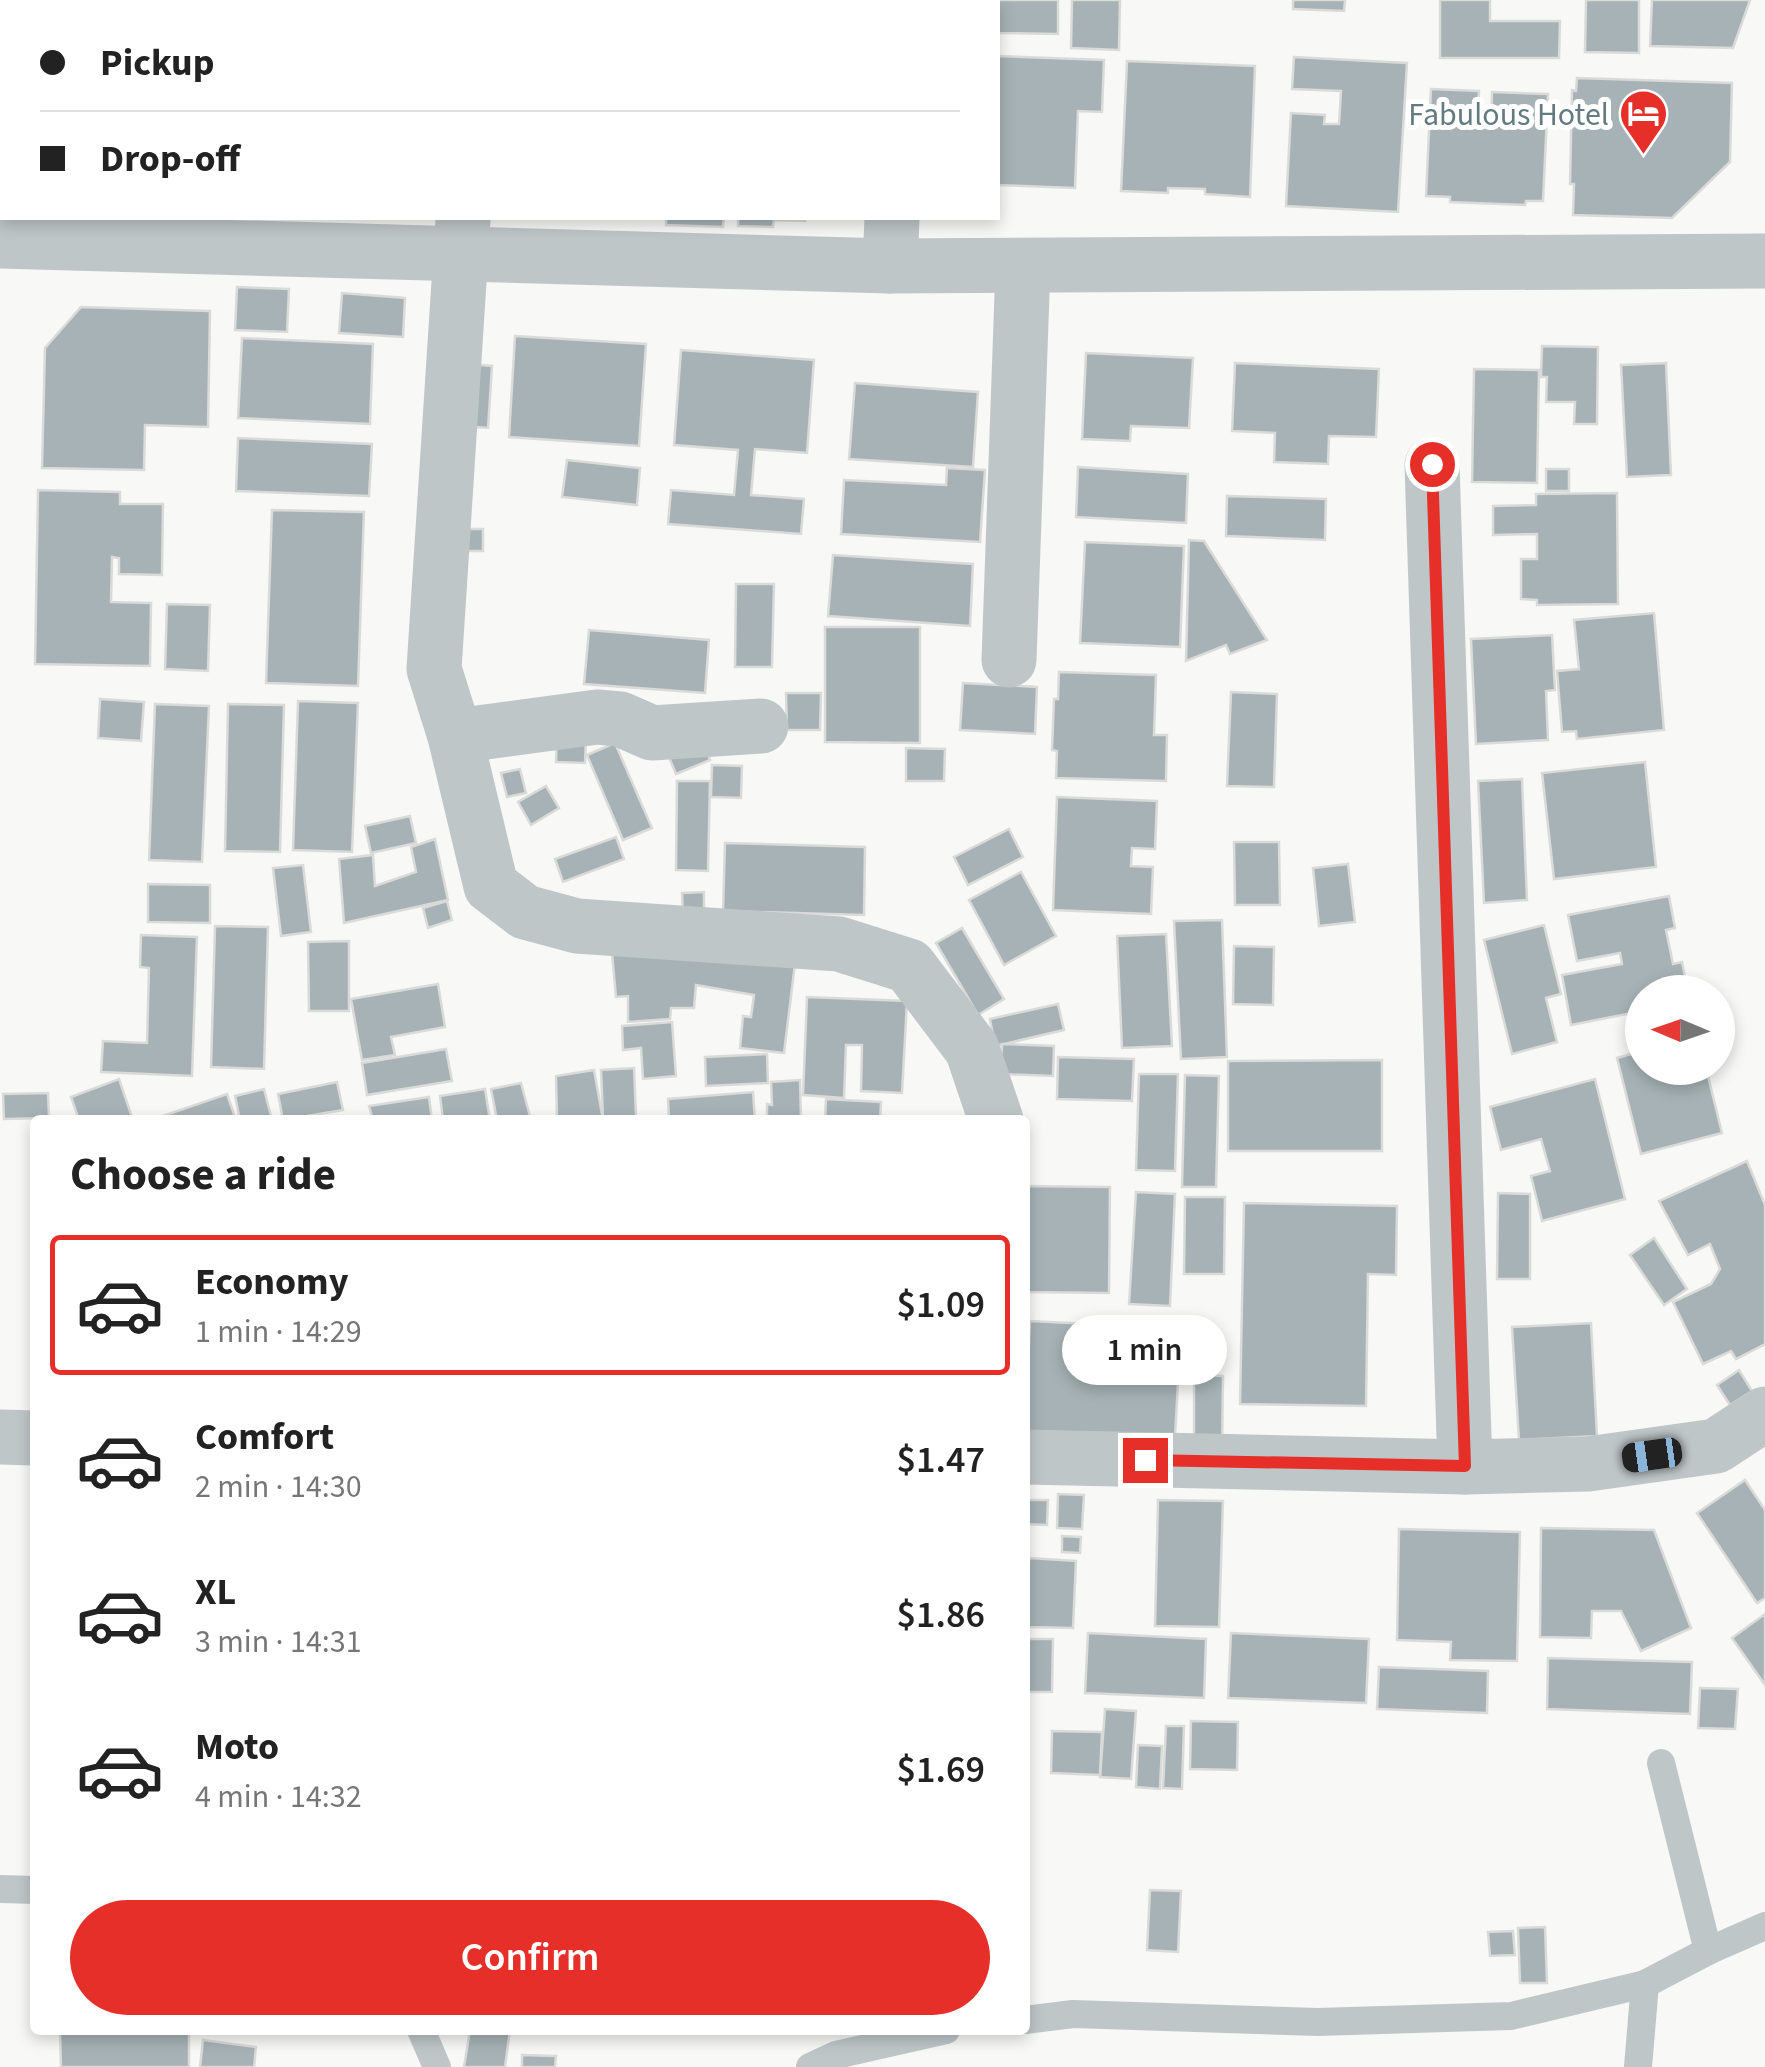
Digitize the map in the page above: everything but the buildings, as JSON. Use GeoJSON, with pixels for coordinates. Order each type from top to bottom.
{"type":"FeatureCollection","features":[{"type":"Feature","properties":{"kind":"street"},"geometry":{"type":"LineString","coordinates":[[0,242],[463,236],[891,242],[1023,266],[1765,260]]}},
{"type":"Feature","properties":{"kind":"street"},"geometry":{"type":"LineString","coordinates":[[463,236],[434,669],[455,736],[491,886],[525,912],[577,926],[839,944],[908,966],[972,1049],[994,1115]]}},
{"type":"Feature","properties":{"kind":"street"},"geometry":{"type":"LineString","coordinates":[[1009,660],[1023,266]]}},
{"type":"Feature","properties":{"kind":"street"},"geometry":{"type":"LineString","coordinates":[[1432,464],[1465,1466]]}},
{"type":"Feature","properties":{"kind":"street"},"geometry":{"type":"LineString","coordinates":[[455,736],[597,717],[620,719],[652,733],[762,726]]}},
{"type":"Feature","properties":{"kind":"street"},"geometry":{"type":"LineString","coordinates":[[1030,1457],[1465,1466],[1588,1464],[1716,1446],[1765,1414]]}},
{"type":"Feature","properties":{"kind":"street"},"geometry":{"type":"LineString","coordinates":[[0,1437],[30,1438]]}},
{"type":"Feature","properties":{"kind":"lane"},"geometry":{"type":"LineString","coordinates":[[1660,1763],[1708,1951]]}},
{"type":"Feature","properties":{"kind":"lane"},"geometry":{"type":"LineString","coordinates":[[0,1889],[30,1890]]}},
{"type":"Feature","properties":{"kind":"lane"},"geometry":{"type":"LineString","coordinates":[[1030,2019],[1074,2014],[1318,2022],[1511,2016],[1645,1984],[1765,1926]]}},
{"type":"Feature","properties":{"kind":"lane"},"geometry":{"type":"LineString","coordinates":[[1638,2067],[1645,1984]]}},
{"type":"Feature","properties":{"kind":"lane"},"geometry":{"type":"LineString","coordinates":[[423,2035],[437,2067]]}},
{"type":"Feature","properties":{"kind":"lane"},"geometry":{"type":"LineString","coordinates":[[810,2067],[836,2054],[921,2035]]}},
{"type":"Feature","properties":{"kind":"place","name":"Fabulous Hotel"},"geometry":{"type":"Point","coordinates":[1644,156]}},
{"type":"Feature","properties":{"kind":"route"},"geometry":{"type":"LineString","coordinates":[[1145,1460],[1465,1466],[1432,464]]}}]}
